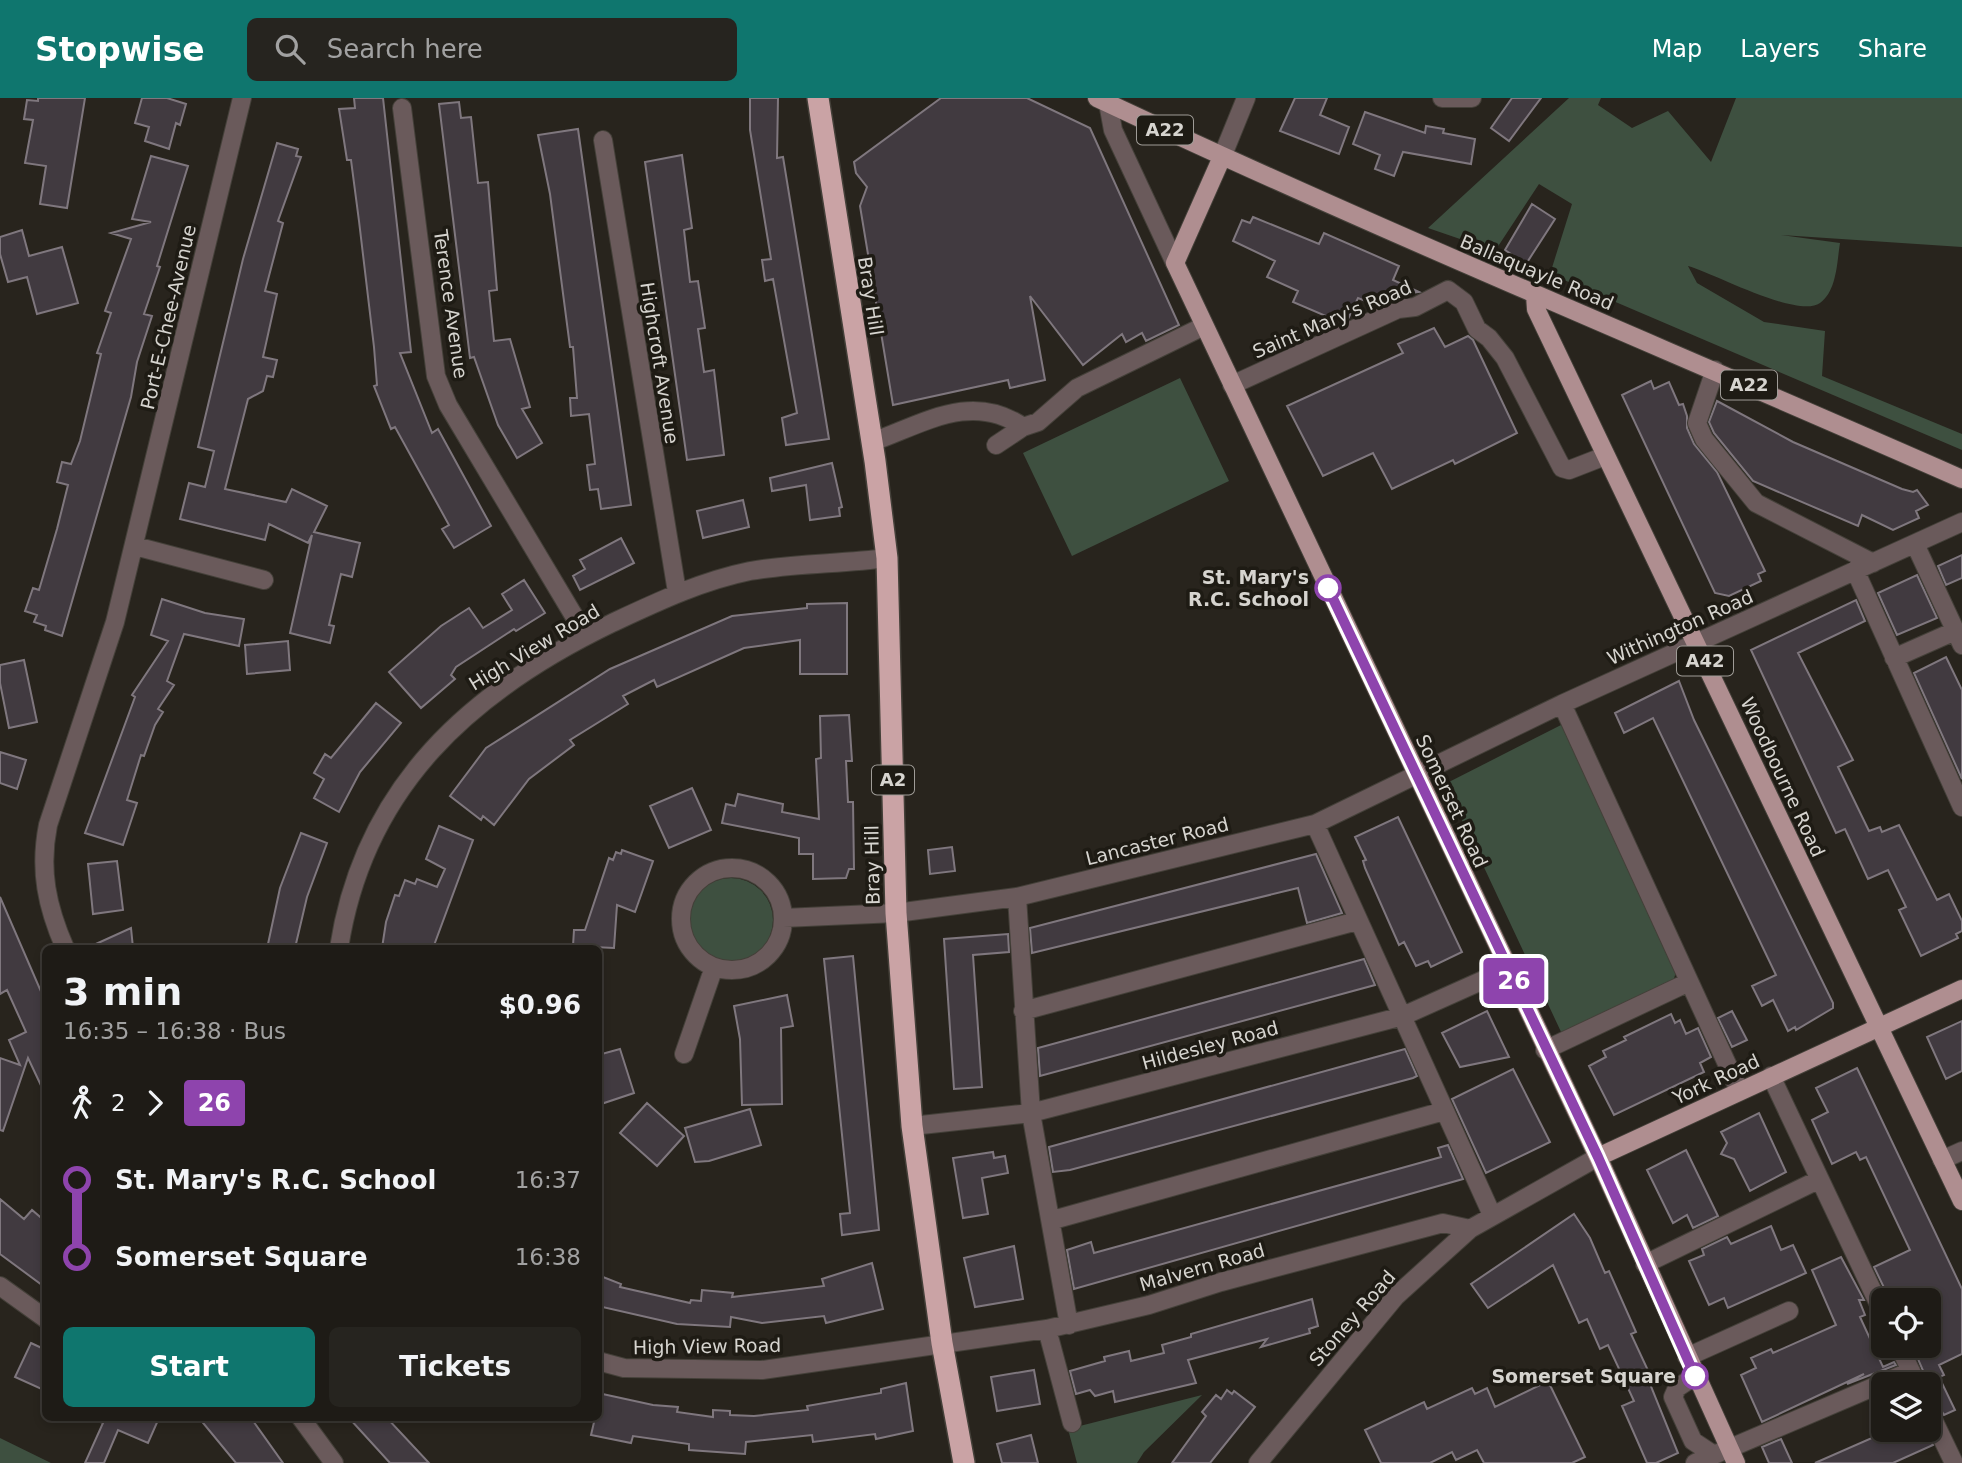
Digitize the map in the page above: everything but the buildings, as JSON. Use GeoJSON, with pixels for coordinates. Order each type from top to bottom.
{"type":"FeatureCollection","features":[{"type":"Feature","properties":{"kind":"highway","name":"Bray Hill"},"geometry":{"type":"LineString","coordinates":[[818,98],[872,442],[887,558],[896,913],[912,1126],[942,1343],[964,1463]]}},
{"type":"Feature","properties":{"kind":"main road","name":"Ballaquayle Road"},"geometry":{"type":"LineString","coordinates":[[1102,100],[1222,157],[1535,295],[1715,370],[1962,479]]}},
{"type":"Feature","properties":{"kind":"main road"},"geometry":{"type":"LineString","coordinates":[[1175,263],[1222,157]]}},
{"type":"Feature","properties":{"kind":"main road","name":"Somerset Road"},"geometry":{"type":"LineString","coordinates":[[1175,263],[1545,1050],[1598,1157],[1687,1357],[1726,1456]]}},
{"type":"Feature","properties":{"kind":"main road","name":"Woodbourne Road"},"geometry":{"type":"LineString","coordinates":[[1535,295],[1535,309],[1962,1201]]}},
{"type":"Feature","properties":{"kind":"main road","name":"York Road"},"geometry":{"type":"LineString","coordinates":[[1598,1157],[1962,989]]}},
{"type":"Feature","properties":{"kind":"street","name":"Port-E-Chee-Avenue"},"geometry":{"type":"LineString","coordinates":[[64,945],[51,918],[43,876],[43,852],[48,825],[115,622],[242,98]]}},
{"type":"Feature","properties":{"kind":"street"},"geometry":{"type":"LineString","coordinates":[[1222,157],[1246,98]]}},
{"type":"Feature","properties":{"kind":"street"},"geometry":{"type":"LineString","coordinates":[[1442,98],[1472,98]]}},
{"type":"Feature","properties":{"kind":"street"},"geometry":{"type":"LineString","coordinates":[[1102,100],[1113,130],[1175,263]]}},
{"type":"Feature","properties":{"kind":"street","name":"Terence Avenue"},"geometry":{"type":"LineString","coordinates":[[402,108],[436,376],[448,405],[586,636]]}},
{"type":"Feature","properties":{"kind":"street","name":"Highcroft Avenue"},"geometry":{"type":"LineString","coordinates":[[603,140],[677,592]]}},
{"type":"Feature","properties":{"kind":"street","name":"Saint Mary's Road"},"geometry":{"type":"LineString","coordinates":[[1232,385],[1398,309],[1415,307],[1448,290],[1464,302],[1477,329],[1489,338],[1505,358],[1562,468],[1569,470],[1605,456]]}},
{"type":"Feature","properties":{"kind":"street"},"geometry":{"type":"LineString","coordinates":[[996,445],[1023,427],[1038,422],[1077,388],[1204,326]]}},
{"type":"Feature","properties":{"kind":"street"},"geometry":{"type":"LineString","coordinates":[[1715,370],[1696,424],[1704,439],[1756,503],[1873,563]]}},
{"type":"Feature","properties":{"kind":"street"},"geometry":{"type":"LineString","coordinates":[[872,442],[942,414],[988,410],[1023,427]]}},
{"type":"Feature","properties":{"kind":"street","name":"Withington Road"},"geometry":{"type":"LineString","coordinates":[[1416,775],[1563,704],[1962,522]]}},
{"type":"Feature","properties":{"kind":"street"},"geometry":{"type":"LineString","coordinates":[[1894,658],[1959,638],[1915,544]]}},
{"type":"Feature","properties":{"kind":"street"},"geometry":{"type":"LineString","coordinates":[[135,546],[264,580]]}},
{"type":"Feature","properties":{"kind":"street","name":"High View Road"},"geometry":{"type":"LineString","coordinates":[[340,945],[368,847],[406,781],[426,753],[476,706],[586,636],[677,592],[749,572],[887,558]]}},
{"type":"Feature","properties":{"kind":"street"},"geometry":{"type":"LineString","coordinates":[[1855,570],[1962,807]]}},
{"type":"Feature","properties":{"kind":"street"},"geometry":{"type":"LineString","coordinates":[[1563,704],[1739,1090]]}},
{"type":"Feature","properties":{"kind":"street","name":"Lancaster Road"},"geometry":{"type":"LineString","coordinates":[[783,918],[896,913],[1017,897],[1315,824],[1416,775]]}},
{"type":"Feature","properties":{"kind":"street"},"geometry":{"type":"LineString","coordinates":[[1315,824],[1492,1215]]}},
{"type":"Feature","properties":{"kind":"street"},"geometry":{"type":"LineString","coordinates":[[722,868],[752,871],[774,890],[783,918],[773,949],[761,961],[738,969],[714,967],[690,949],[680,922],[681,907],[696,881],[722,868]]}},
{"type":"Feature","properties":{"kind":"street"},"geometry":{"type":"LineString","coordinates":[[1017,897],[1031,1113],[1069,1325]]}},
{"type":"Feature","properties":{"kind":"street"},"geometry":{"type":"LineString","coordinates":[[1023,1011],[1357,921]]}},
{"type":"Feature","properties":{"kind":"street"},"geometry":{"type":"LineString","coordinates":[[684,1054],[714,967]]}},
{"type":"Feature","properties":{"kind":"street","name":"Hildesley Road"},"geometry":{"type":"LineString","coordinates":[[912,1126],[1031,1113],[1403,1016],[1508,969]]}},
{"type":"Feature","properties":{"kind":"street"},"geometry":{"type":"LineString","coordinates":[[1545,1050],[1689,982]]}},
{"type":"Feature","properties":{"kind":"street"},"geometry":{"type":"LineString","coordinates":[[1771,1076],[1871,1288]]}},
{"type":"Feature","properties":{"kind":"street"},"geometry":{"type":"LineString","coordinates":[[1052,1220],[1444,1111]]}},
{"type":"Feature","properties":{"kind":"street"},"geometry":{"type":"LineString","coordinates":[[1942,1160],[1962,1151]]}},
{"type":"Feature","properties":{"kind":"street","name":"York Road"},"geometry":{"type":"LineString","coordinates":[[1492,1215],[1598,1157]]}},
{"type":"Feature","properties":{"kind":"street"},"geometry":{"type":"LineString","coordinates":[[1644,1264],[1818,1180]]}},
{"type":"Feature","properties":{"kind":"street","name":"Stoney Road"},"geometry":{"type":"LineString","coordinates":[[1258,1463],[1396,1296],[1470,1228],[1492,1215]]}},
{"type":"Feature","properties":{"kind":"street","name":"Malvern Road"},"geometry":{"type":"LineString","coordinates":[[942,1343],[1069,1325],[1443,1223],[1470,1228]]}},
{"type":"Feature","properties":{"kind":"street"},"geometry":{"type":"LineString","coordinates":[[0,1286],[42,1316]]}},
{"type":"Feature","properties":{"kind":"street"},"geometry":{"type":"LineString","coordinates":[[1687,1357],[1789,1311]]}},
{"type":"Feature","properties":{"kind":"street"},"geometry":{"type":"LineString","coordinates":[[1047,1329],[1072,1423]]}},
{"type":"Feature","properties":{"kind":"street","name":"High View Road"},"geometry":{"type":"LineString","coordinates":[[602,1361],[624,1368],[762,1370],[942,1343]]}},
{"type":"Feature","properties":{"kind":"street"},"geometry":{"type":"LineString","coordinates":[[1695,1376],[1677,1388],[1673,1397],[1693,1441],[1726,1456]]}},
{"type":"Feature","properties":{"kind":"street"},"geometry":{"type":"LineString","coordinates":[[1695,1463],[1726,1456],[1871,1396]]}},
{"type":"Feature","properties":{"kind":"street"},"geometry":{"type":"LineString","coordinates":[[303,1421],[334,1463]]}},
{"type":"Feature","properties":{"kind":"street"},"geometry":{"type":"LineString","coordinates":[[1941,1436],[1954,1463]]}},
{"type":"Feature","properties":{"kind":"green space"},"geometry":{"type":"Polygon","coordinates":[[[1569,98],[1601,98],[1598,105],[1632,128],[1668,111],[1711,162],[1736,98],[1962,98],[1962,247],[1781,235],[1840,243],[1830,291],[1820,303],[1809,306],[1775,300],[1688,266],[1697,283],[1764,322],[1825,331],[1822,376],[1962,434],[1962,450],[1550,274],[1572,204],[1539,184],[1495,251],[1428,228],[1569,98]]]}},
{"type":"Feature","properties":{"kind":"green space"},"geometry":{"type":"Polygon","coordinates":[[[1180,378],[1229,481],[1072,556],[1023,453],[1180,378]]]}},
{"type":"Feature","properties":{"kind":"green space"},"geometry":{"type":"Polygon","coordinates":[[[1563,724],[1676,971],[1673,983],[1562,1034],[1445,784],[1563,724]]]}},
{"type":"Feature","properties":{"kind":"green space"},"geometry":{"type":"Polygon","coordinates":[[[731,878],[754,885],[766,897],[773,920],[766,943],[754,955],[731,962],[708,955],[696,943],[689,920],[696,897],[708,885],[731,878]]]}},
{"type":"Feature","properties":{"kind":"green space"},"geometry":{"type":"Polygon","coordinates":[[[1202,1395],[1144,1452],[1137,1463],[1077,1463],[1068,1429],[1202,1395]]]}},
{"type":"Feature","properties":{"kind":"green space"},"geometry":{"type":"Polygon","coordinates":[[[0,1438],[51,1463],[0,1463],[0,1438]]]}},
{"type":"Feature","properties":{"kind":"bus line","name":"26"},"geometry":{"type":"LineString","coordinates":[[1328,588],[1598,1157],[1695,1376]]}},
{"type":"Feature","properties":{"kind":"place","name":"St. Mary's R.C. School"},"geometry":{"type":"Point","coordinates":[1328,588]}},
{"type":"Feature","properties":{"kind":"place","name":"Somerset Square"},"geometry":{"type":"Point","coordinates":[1695,1376]}}]}
